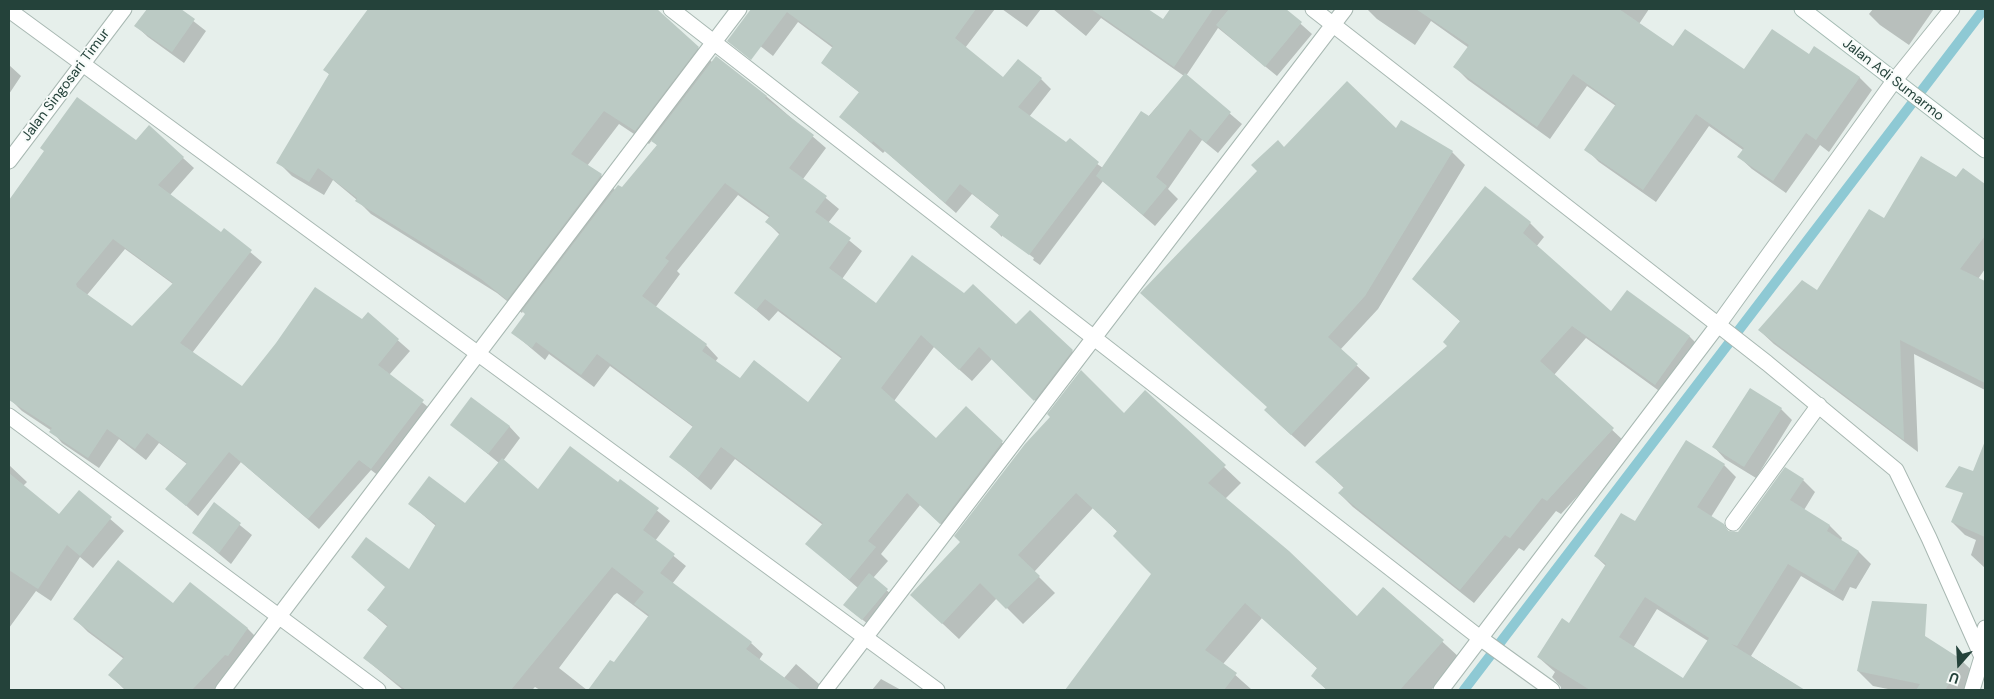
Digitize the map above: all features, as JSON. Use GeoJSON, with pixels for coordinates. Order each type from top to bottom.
{"type":"FeatureCollection","features":[{"type":"Feature","properties":{"kind":"street","name":"Jalan Singosari Timur"},"geometry":{"type":"LineString","coordinates":[[9,161],[124,9]]}},
{"type":"Feature","properties":{"kind":"street"},"geometry":{"type":"LineString","coordinates":[[671,9],[1483,640],[1552,690]]}},
{"type":"Feature","properties":{"kind":"street"},"geometry":{"type":"LineString","coordinates":[[223,690],[739,9]]}},
{"type":"Feature","properties":{"kind":"street"},"geometry":{"type":"LineString","coordinates":[[1313,9],[1767,363],[1896,470],[1983,657]]}},
{"type":"Feature","properties":{"kind":"street"},"geometry":{"type":"LineString","coordinates":[[825,690],[1345,9]]}},
{"type":"Feature","properties":{"kind":"street","name":"Jalan Adi Sumarmo"},"geometry":{"type":"LineString","coordinates":[[1802,9],[1909,94],[1985,150]]}},
{"type":"Feature","properties":{"kind":"street"},"geometry":{"type":"LineString","coordinates":[[1441,690],[1483,640],[1720,327],[1894,81],[1952,9]]}},
{"type":"Feature","properties":{"kind":"street"},"geometry":{"type":"LineString","coordinates":[[9,10],[937,690]]}},
{"type":"Feature","properties":{"kind":"street"},"geometry":{"type":"LineString","coordinates":[[1733,523],[1819,405]]}},
{"type":"Feature","properties":{"kind":"street"},"geometry":{"type":"LineString","coordinates":[[9,416],[378,690]]}},
{"type":"Feature","properties":{"kind":"street"},"geometry":{"type":"LineString","coordinates":[[1972,690],[1983,657],[1985,628]]}},
{"type":"Feature","properties":{"kind":"building"},"geometry":{"type":"Polygon","coordinates":[[[147,9],[181,9],[195,19],[172,52],[134,26],[147,9]]]}},
{"type":"Feature","properties":{"kind":"building"},"geometry":{"type":"Polygon","coordinates":[[[368,9],[657,9],[699,47],[635,131],[604,111],[571,154],[602,174],[507,300],[481,279],[355,201],[357,198],[318,168],[309,182],[276,163],[329,74],[323,70],[368,9]]]}},
{"type":"Feature","properties":{"kind":"building"},"geometry":{"type":"Polygon","coordinates":[[[751,9],[976,9],[955,38],[1003,77],[1018,59],[1042,78],[1018,107],[1066,142],[1070,138],[1099,162],[1029,255],[990,227],[999,215],[960,184],[945,203],[873,141],[872,143],[839,117],[859,92],[821,63],[833,46],[787,12],[751,60],[727,41],[751,9]]]}},
{"type":"Feature","properties":{"kind":"building"},"geometry":{"type":"Polygon","coordinates":[[[1091,9],[1148,9],[1163,19],[1170,9],[1213,9],[1174,67],[1091,9]]]}},
{"type":"Feature","properties":{"kind":"building"},"geometry":{"type":"Polygon","coordinates":[[[1229,9],[1286,9],[1302,22],[1265,67],[1216,25],[1229,9]]]}},
{"type":"Feature","properties":{"kind":"building"},"geometry":{"type":"Polygon","coordinates":[[[1416,9],[1619,9],[1673,46],[1685,29],[1744,69],[1772,29],[1809,54],[1814,46],[1860,77],[1816,140],[1806,133],[1773,181],[1737,157],[1744,148],[1696,114],[1643,190],[1584,150],[1616,104],[1573,74],[1537,127],[1453,67],[1469,45],[1416,9]]]}},
{"type":"Feature","properties":{"kind":"building"},"geometry":{"type":"Polygon","coordinates":[[[716,56],[767,96],[765,98],[814,135],[789,168],[827,196],[815,212],[851,238],[829,268],[876,303],[912,255],[964,293],[973,284],[1016,324],[1030,310],[1073,350],[1034,401],[979,347],[959,370],[921,335],[881,388],[936,438],[966,406],[1003,441],[940,524],[907,493],[868,541],[876,547],[849,580],[805,544],[823,523],[721,447],[698,478],[669,457],[693,426],[597,354],[581,375],[536,342],[532,348],[511,333],[525,314],[522,311],[618,185],[622,187],[657,145],[651,141],[716,56]],[[725,183],[665,258],[669,261],[642,296],[707,344],[702,351],[740,378],[754,360],[808,402],[842,357],[765,299],[756,310],[734,293],[780,233],[765,222],[770,216],[725,183]]]}},
{"type":"Feature","properties":{"kind":"building"},"geometry":{"type":"Polygon","coordinates":[[[1185,73],[1231,112],[1206,143],[1190,129],[1156,177],[1167,186],[1143,215],[1096,176],[1141,111],[1149,116],[1185,73]]]}},
{"type":"Feature","properties":{"kind":"building"},"geometry":{"type":"Polygon","coordinates":[[[1347,81],[1396,128],[1401,120],[1453,151],[1365,296],[1328,337],[1358,364],[1291,435],[1264,410],[1267,407],[1140,293],[1257,171],[1251,165],[1278,140],[1284,147],[1347,81]]]}},
{"type":"Feature","properties":{"kind":"building"},"geometry":{"type":"Polygon","coordinates":[[[77,97],[136,140],[149,125],[184,157],[158,185],[221,232],[224,228],[252,250],[180,343],[242,386],[276,343],[315,287],[362,319],[368,312],[399,339],[378,365],[424,400],[371,469],[359,460],[308,519],[229,452],[186,506],[165,489],[187,463],[147,433],[135,449],[107,429],[88,458],[49,432],[52,428],[9,400],[9,200],[44,151],[40,148],[77,97]],[[113,239],[76,284],[77,287],[132,326],[173,283],[113,239]]]}},
{"type":"Feature","properties":{"kind":"building"},"geometry":{"type":"Polygon","coordinates":[[[1921,156],[1956,177],[1963,168],[1985,184],[1985,236],[1960,269],[1985,281],[1985,383],[1900,340],[1904,440],[1758,330],[1802,280],[1817,290],[1869,209],[1884,218],[1921,156]]]}},
{"type":"Feature","properties":{"kind":"building"},"geometry":{"type":"Polygon","coordinates":[[[1485,186],[1531,222],[1523,233],[1611,311],[1627,290],[1690,336],[1655,385],[1572,326],[1540,361],[1614,428],[1547,501],[1542,498],[1510,538],[1505,535],[1460,590],[1338,493],[1344,487],[1315,462],[1447,346],[1443,342],[1460,321],[1412,279],[1485,186]]]}},
{"type":"Feature","properties":{"kind":"building"},"geometry":{"type":"Polygon","coordinates":[[[1081,370],[1124,413],[1145,390],[1226,465],[1208,483],[1289,551],[1357,616],[1383,587],[1444,640],[1400,690],[1327,690],[1311,676],[1317,668],[1245,603],[1205,650],[1237,673],[1224,690],[1065,690],[1151,574],[1113,536],[1117,531],[1076,493],[1018,555],[1040,576],[1006,609],[980,583],[942,624],[910,595],[960,542],[954,536],[1025,444],[1050,417],[1047,414],[1081,370]]]}},
{"type":"Feature","properties":{"kind":"building"},"geometry":{"type":"Polygon","coordinates":[[[1750,388],[1782,408],[1744,467],[1712,447],[1750,388]]]}},
{"type":"Feature","properties":{"kind":"building"},"geometry":{"type":"Polygon","coordinates":[[[471,397],[510,426],[488,454],[450,425],[471,397]]]}},
{"type":"Feature","properties":{"kind":"building"},"geometry":{"type":"Polygon","coordinates":[[[1686,440],[1725,464],[1697,507],[1724,524],[1728,531],[1738,532],[1785,467],[1804,479],[1790,500],[1830,525],[1827,531],[1859,551],[1834,591],[1788,564],[1737,646],[1731,644],[1805,690],[1590,690],[1537,657],[1562,618],[1569,623],[1606,564],[1594,556],[1621,513],[1635,521],[1686,440]],[[1645,597],[1619,637],[1683,678],[1709,638],[1645,597]]]}},
{"type":"Feature","properties":{"kind":"building"},"geometry":{"type":"Polygon","coordinates":[[[1985,441],[1985,537],[1951,522],[1963,493],[1945,487],[1959,466],[1973,471],[1985,441]]]}},
{"type":"Feature","properties":{"kind":"building"},"geometry":{"type":"Polygon","coordinates":[[[570,446],[618,482],[620,479],[659,508],[643,530],[675,554],[660,573],[752,642],[746,649],[801,690],[588,690],[610,660],[614,662],[649,615],[634,604],[644,592],[612,567],[511,690],[406,690],[363,658],[388,625],[367,610],[385,587],[351,557],[366,537],[409,569],[436,524],[408,504],[429,476],[465,503],[502,458],[538,489],[570,446]]]}},
{"type":"Feature","properties":{"kind":"building"},"geometry":{"type":"Polygon","coordinates":[[[9,473],[59,514],[79,490],[112,517],[80,556],[67,545],[38,589],[9,570],[9,473]]]}},
{"type":"Feature","properties":{"kind":"building"},"geometry":{"type":"Polygon","coordinates":[[[214,502],[241,523],[219,553],[192,533],[214,502]]]}},
{"type":"Feature","properties":{"kind":"building"},"geometry":{"type":"Polygon","coordinates":[[[118,560],[173,603],[190,582],[248,628],[228,656],[225,655],[192,690],[126,690],[108,675],[124,657],[73,619],[118,560]]]}},
{"type":"Feature","properties":{"kind":"building"},"geometry":{"type":"Polygon","coordinates":[[[869,573],[888,589],[862,620],[843,605],[869,573]]]}},
{"type":"Feature","properties":{"kind":"building"},"geometry":{"type":"Polygon","coordinates":[[[1872,601],[1927,604],[1925,636],[1964,661],[1945,690],[1916,690],[1920,684],[1857,671],[1872,601]]]}},
{"type":"Feature","properties":{"kind":"waterway"},"geometry":{"type":"LineString","coordinates":[[1464,690],[1984,9]]}}]}
